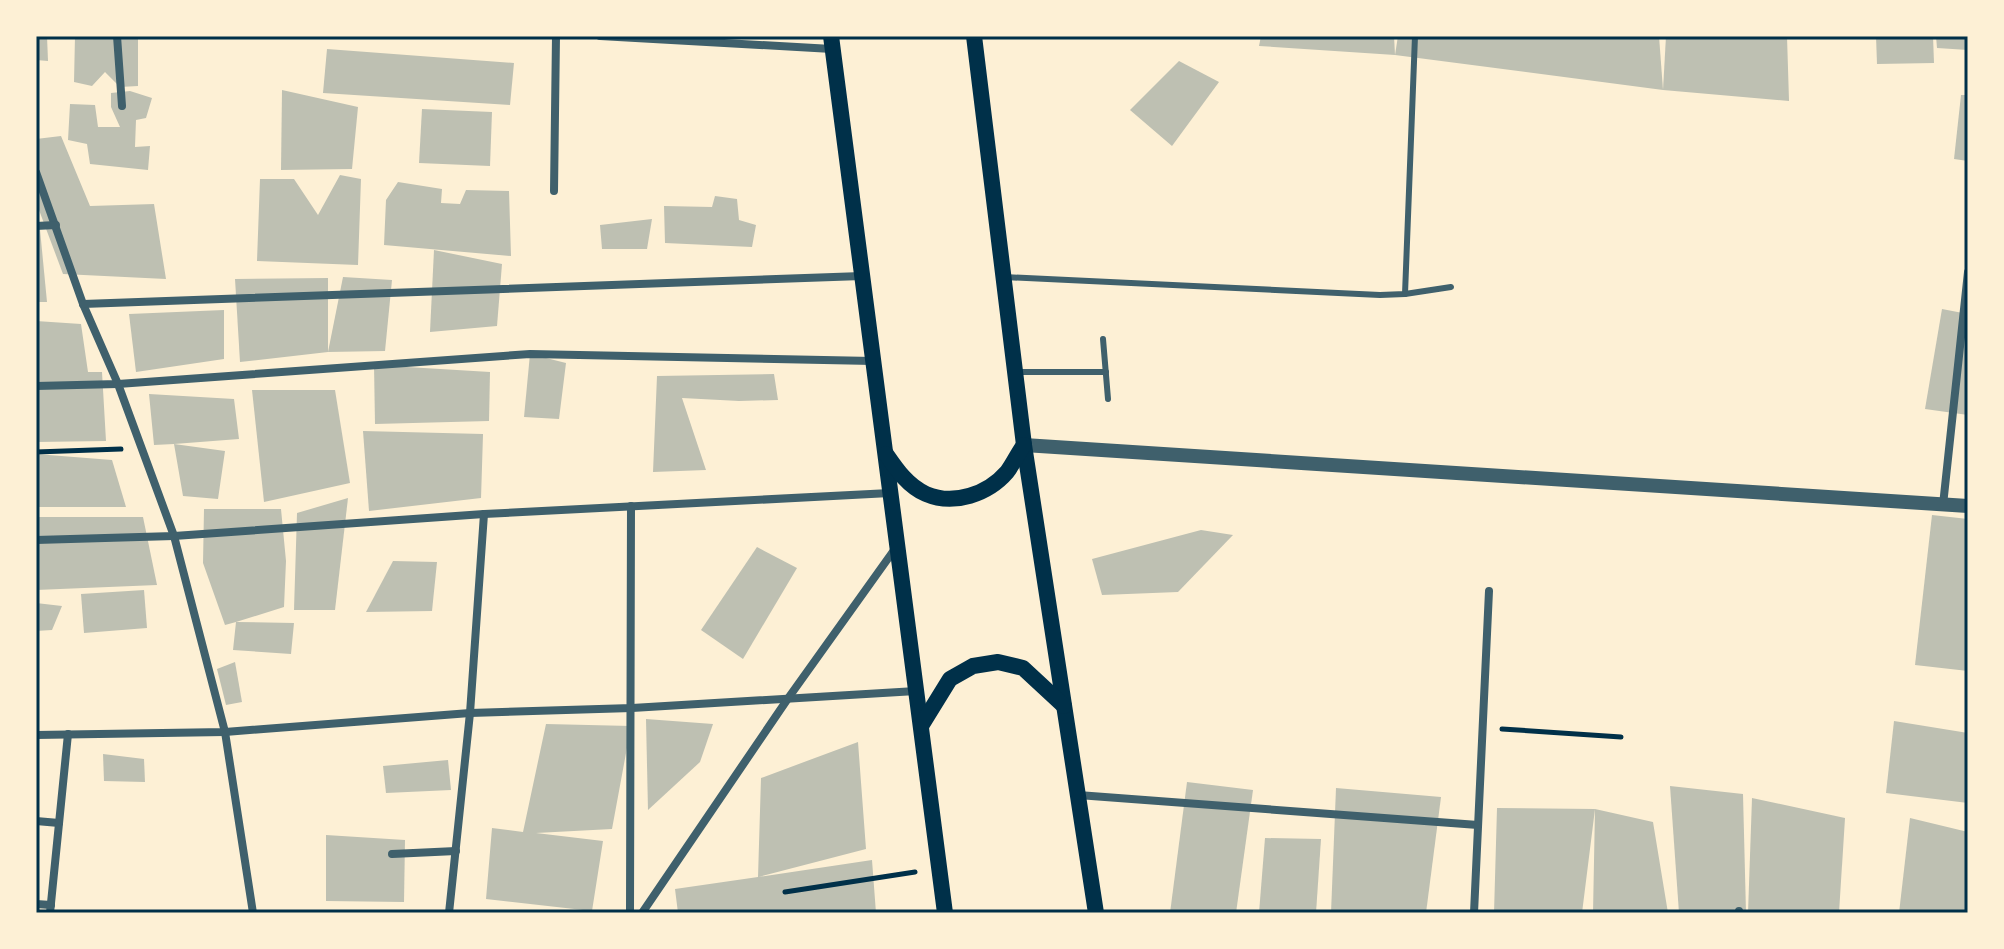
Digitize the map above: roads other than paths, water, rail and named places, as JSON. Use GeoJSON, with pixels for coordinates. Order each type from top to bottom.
{"type":"FeatureCollection","features":[{"type":"Feature","properties":{"kind":"main road"},"geometry":{"type":"LineString","coordinates":[[974,36],[1024,445],[1096,913]]}},
{"type":"Feature","properties":{"kind":"main road"},"geometry":{"type":"LineString","coordinates":[[832,42],[945,913]]}},
{"type":"Feature","properties":{"kind":"main road"},"geometry":{"type":"LineString","coordinates":[[885,453],[902,477],[927,494],[956,499],[984,491],[1007,472],[1024,445]]}},
{"type":"Feature","properties":{"kind":"main road"},"geometry":{"type":"LineString","coordinates":[[921,726],[950,679],[973,666],[998,662],[1023,668],[1064,706]]}},
{"type":"Feature","properties":{"kind":"street"},"geometry":{"type":"LineString","coordinates":[[117,36],[122,106]]}},
{"type":"Feature","properties":{"kind":"street"},"geometry":{"type":"LineString","coordinates":[[554,191],[556,36]]}},
{"type":"Feature","properties":{"kind":"street"},"geometry":{"type":"LineString","coordinates":[[600,36],[832,42]]}},
{"type":"Feature","properties":{"kind":"street"},"geometry":{"type":"LineString","coordinates":[[36,172],[83,304],[118,384],[174,536],[225,732],[253,913]]}},
{"type":"Feature","properties":{"kind":"street"},"geometry":{"type":"LineString","coordinates":[[36,226],[56,225]]}},
{"type":"Feature","properties":{"kind":"street"},"geometry":{"type":"LineString","coordinates":[[1943,505],[1968,272]]}},
{"type":"Feature","properties":{"kind":"street"},"geometry":{"type":"LineString","coordinates":[[83,304],[862,276]]}},
{"type":"Feature","properties":{"kind":"street"},"geometry":{"type":"LineString","coordinates":[[36,386],[118,384],[530,354],[873,361]]}},
{"type":"Feature","properties":{"kind":"street"},"geometry":{"type":"LineString","coordinates":[[1024,445],[1968,506]]}},
{"type":"Feature","properties":{"kind":"street"},"geometry":{"type":"LineString","coordinates":[[36,540],[174,536],[484,514],[890,493]]}},
{"type":"Feature","properties":{"kind":"street"},"geometry":{"type":"LineString","coordinates":[[630,913],[631,506]]}},
{"type":"Feature","properties":{"kind":"street"},"geometry":{"type":"LineString","coordinates":[[460,913],[450,912],[470,713],[484,514]]}},
{"type":"Feature","properties":{"kind":"street"},"geometry":{"type":"LineString","coordinates":[[642,913],[897,545]]}},
{"type":"Feature","properties":{"kind":"street"},"geometry":{"type":"LineString","coordinates":[[1474,913],[1489,591]]}},
{"type":"Feature","properties":{"kind":"street"},"geometry":{"type":"LineString","coordinates":[[36,735],[225,732],[470,713],[632,708],[916,691]]}},
{"type":"Feature","properties":{"kind":"street"},"geometry":{"type":"LineString","coordinates":[[36,904],[50,909],[68,734]]}},
{"type":"Feature","properties":{"kind":"street"},"geometry":{"type":"LineString","coordinates":[[1078,795],[1478,825]]}},
{"type":"Feature","properties":{"kind":"street"},"geometry":{"type":"LineString","coordinates":[[36,821],[59,823]]}},
{"type":"Feature","properties":{"kind":"street"},"geometry":{"type":"LineString","coordinates":[[392,854],[456,851]]}},
{"type":"Feature","properties":{"kind":"lane"},"geometry":{"type":"LineString","coordinates":[[1405,294],[1415,36]]}},
{"type":"Feature","properties":{"kind":"lane"},"geometry":{"type":"LineString","coordinates":[[1003,277],[1405,294],[1451,287]]}},
{"type":"Feature","properties":{"kind":"lane"},"geometry":{"type":"LineString","coordinates":[[1103,339],[1108,399]]}},
{"type":"Feature","properties":{"kind":"lane"},"geometry":{"type":"LineString","coordinates":[[1014,372],[1106,372]]}}]}
